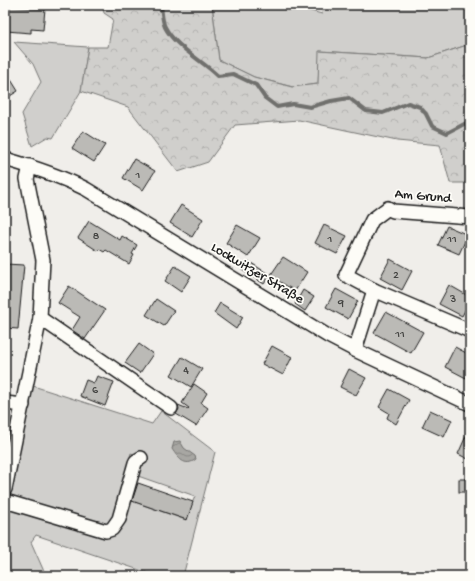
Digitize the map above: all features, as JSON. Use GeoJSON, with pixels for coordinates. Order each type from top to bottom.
{"type":"FeatureCollection","features":[{"type":"Feature","properties":{"kind":"street","name":"Lockwitzer Straße"},"geometry":{"type":"LineString","coordinates":[[5,159],[60,176],[86,189],[328,336],[470,404]]}},
{"type":"Feature","properties":{"kind":"street"},"geometry":{"type":"LineString","coordinates":[[5,489],[40,318],[43,260],[27,179],[30,166]]}},
{"type":"Feature","properties":{"kind":"street","name":"Am Grund"},"geometry":{"type":"LineString","coordinates":[[470,217],[393,211],[388,208],[372,220],[346,274],[374,290],[470,331]]}},
{"type":"Feature","properties":{"kind":"street"},"geometry":{"type":"LineString","coordinates":[[355,350],[374,290]]}},
{"type":"Feature","properties":{"kind":"street"},"geometry":{"type":"LineString","coordinates":[[40,318],[171,408]]}},
{"type":"Feature","properties":{"kind":"street"},"geometry":{"type":"LineString","coordinates":[[5,403],[23,404]]}},
{"type":"Feature","properties":{"kind":"street"},"geometry":{"type":"LineString","coordinates":[[5,501],[106,531],[112,528],[120,519],[136,460],[141,458]]}},
{"type":"Feature","properties":{"kind":"green space"},"geometry":{"type":"Polygon","coordinates":[[[102,5],[212,5],[219,60],[254,77],[292,87],[318,84],[319,51],[428,58],[470,44],[470,183],[450,183],[440,145],[397,141],[299,120],[235,125],[208,162],[178,172],[128,107],[81,91],[88,47],[108,47],[113,19],[104,13],[102,5]]]}},
{"type":"Feature","properties":{"kind":"green space"},"geometry":{"type":"Polygon","coordinates":[[[212,5],[289,5],[322,14],[323,5],[470,5],[470,44],[428,58],[320,51],[318,84],[293,87],[254,77],[219,60],[212,5]]]}},
{"type":"Feature","properties":{"kind":"green space"},"geometry":{"type":"Polygon","coordinates":[[[14,42],[88,47],[81,91],[53,138],[47,137],[32,146],[22,114],[41,82],[33,64],[14,42]]]}},
{"type":"Feature","properties":{"kind":"green space"},"geometry":{"type":"Polygon","coordinates":[[[30,385],[152,424],[161,411],[215,452],[183,576],[157,576],[36,535],[31,542],[46,576],[9,576],[5,574],[5,519],[7,506],[103,533],[113,534],[121,525],[129,500],[186,520],[195,496],[138,476],[143,458],[131,453],[111,524],[104,528],[17,502],[12,498],[10,492],[30,385]]]}},
{"type":"Feature","properties":{"kind":"water"},"geometry":{"type":"Polygon","coordinates":[[[180,441],[184,448],[195,456],[196,459],[192,462],[182,461],[172,449],[174,442],[180,441]]]}},
{"type":"Feature","properties":{"kind":"building"},"geometry":{"type":"Polygon","coordinates":[[[8,6],[45,9],[43,30],[31,29],[31,33],[6,31],[8,6]]]}},
{"type":"Feature","properties":{"kind":"building"},"geometry":{"type":"Polygon","coordinates":[[[5,70],[18,91],[5,99],[5,70]]]}},
{"type":"Feature","properties":{"kind":"building"},"geometry":{"type":"Polygon","coordinates":[[[83,131],[105,145],[94,162],[72,148],[83,131]]]}},
{"type":"Feature","properties":{"kind":"building"},"geometry":{"type":"Polygon","coordinates":[[[134,159],[155,171],[143,190],[123,178],[134,159]]]}},
{"type":"Feature","properties":{"kind":"building"},"geometry":{"type":"Polygon","coordinates":[[[181,205],[203,219],[192,237],[170,223],[181,205]]]}},
{"type":"Feature","properties":{"kind":"building"},"geometry":{"type":"Polygon","coordinates":[[[89,221],[120,240],[122,236],[137,245],[129,264],[106,250],[104,252],[99,249],[98,251],[78,238],[89,221]]]}},
{"type":"Feature","properties":{"kind":"building"},"geometry":{"type":"Polygon","coordinates":[[[237,225],[260,238],[248,257],[226,243],[237,225]]]}},
{"type":"Feature","properties":{"kind":"building"},"geometry":{"type":"Polygon","coordinates":[[[324,225],[347,236],[337,254],[315,243],[324,225]]]}},
{"type":"Feature","properties":{"kind":"building"},"geometry":{"type":"Polygon","coordinates":[[[447,226],[468,235],[459,254],[438,245],[447,226]]]}},
{"type":"Feature","properties":{"kind":"building"},"geometry":{"type":"Polygon","coordinates":[[[283,257],[307,272],[295,291],[270,276],[283,257]]]}},
{"type":"Feature","properties":{"kind":"building"},"geometry":{"type":"Polygon","coordinates":[[[390,259],[412,271],[402,290],[380,278],[390,259]]]}},
{"type":"Feature","properties":{"kind":"building"},"geometry":{"type":"Polygon","coordinates":[[[248,261],[270,275],[264,284],[242,270],[248,261]]]}},
{"type":"Feature","properties":{"kind":"building"},"geometry":{"type":"Polygon","coordinates":[[[5,264],[24,265],[18,329],[5,328],[5,264]]]}},
{"type":"Feature","properties":{"kind":"building"},"geometry":{"type":"Polygon","coordinates":[[[175,266],[191,276],[181,292],[165,281],[175,266]]]}},
{"type":"Feature","properties":{"kind":"building"},"geometry":{"type":"Polygon","coordinates":[[[449,285],[470,297],[470,301],[462,316],[439,304],[449,285]]]}},
{"type":"Feature","properties":{"kind":"building"},"geometry":{"type":"Polygon","coordinates":[[[69,286],[105,310],[85,339],[72,330],[80,317],[58,303],[69,286]]]}},
{"type":"Feature","properties":{"kind":"building"},"geometry":{"type":"Polygon","coordinates":[[[336,289],[358,301],[348,319],[326,307],[336,289]]]}},
{"type":"Feature","properties":{"kind":"building"},"geometry":{"type":"Polygon","coordinates":[[[303,290],[314,297],[305,311],[295,304],[303,290]]]}},
{"type":"Feature","properties":{"kind":"building"},"geometry":{"type":"Polygon","coordinates":[[[156,299],[174,311],[164,326],[146,315],[156,299]]]}},
{"type":"Feature","properties":{"kind":"building"},"geometry":{"type":"Polygon","coordinates":[[[220,303],[243,317],[236,329],[214,313],[220,303]]]}},
{"type":"Feature","properties":{"kind":"building"},"geometry":{"type":"Polygon","coordinates":[[[386,312],[423,332],[411,353],[374,333],[386,312]]]}},
{"type":"Feature","properties":{"kind":"building"},"geometry":{"type":"Polygon","coordinates":[[[139,344],[153,354],[140,373],[125,363],[139,344]]]}},
{"type":"Feature","properties":{"kind":"building"},"geometry":{"type":"Polygon","coordinates":[[[272,346],[292,357],[283,375],[262,364],[272,346]]]}},
{"type":"Feature","properties":{"kind":"building"},"geometry":{"type":"Polygon","coordinates":[[[455,347],[470,355],[470,370],[466,378],[445,367],[455,347]]]}},
{"type":"Feature","properties":{"kind":"building"},"geometry":{"type":"Polygon","coordinates":[[[182,357],[202,369],[191,387],[171,375],[182,357]]]}},
{"type":"Feature","properties":{"kind":"building"},"geometry":{"type":"Polygon","coordinates":[[[349,369],[366,378],[356,395],[340,387],[349,369]]]}},
{"type":"Feature","properties":{"kind":"building"},"geometry":{"type":"Polygon","coordinates":[[[97,376],[114,382],[105,406],[80,396],[86,380],[94,383],[97,376]]]}},
{"type":"Feature","properties":{"kind":"building"},"geometry":{"type":"Polygon","coordinates":[[[194,384],[207,393],[201,403],[208,408],[196,426],[176,414],[179,409],[178,405],[188,409],[189,408],[182,403],[194,384]]]}},
{"type":"Feature","properties":{"kind":"building"},"geometry":{"type":"Polygon","coordinates":[[[389,389],[409,400],[396,424],[387,418],[389,413],[379,407],[389,389]]]}},
{"type":"Feature","properties":{"kind":"building"},"geometry":{"type":"Polygon","coordinates":[[[430,410],[452,420],[444,437],[422,427],[430,410]]]}},
{"type":"Feature","properties":{"kind":"building"},"geometry":{"type":"Polygon","coordinates":[[[470,427],[470,460],[458,454],[470,427]]]}},
{"type":"Feature","properties":{"kind":"building"},"geometry":{"type":"Polygon","coordinates":[[[459,479],[470,479],[470,492],[459,492],[459,479]]]}},
{"type":"Feature","properties":{"kind":"building"},"geometry":{"type":"Polygon","coordinates":[[[138,483],[193,502],[187,520],[132,501],[138,483]]]}},
{"type":"Feature","properties":{"kind":"waterway"},"geometry":{"type":"LineString","coordinates":[[161,5],[165,27],[175,41],[218,76],[233,74],[256,85],[265,98],[277,107],[293,104],[310,107],[349,98],[366,111],[383,113],[408,103],[420,107],[426,114],[432,126],[447,133],[470,121]]}}]}
